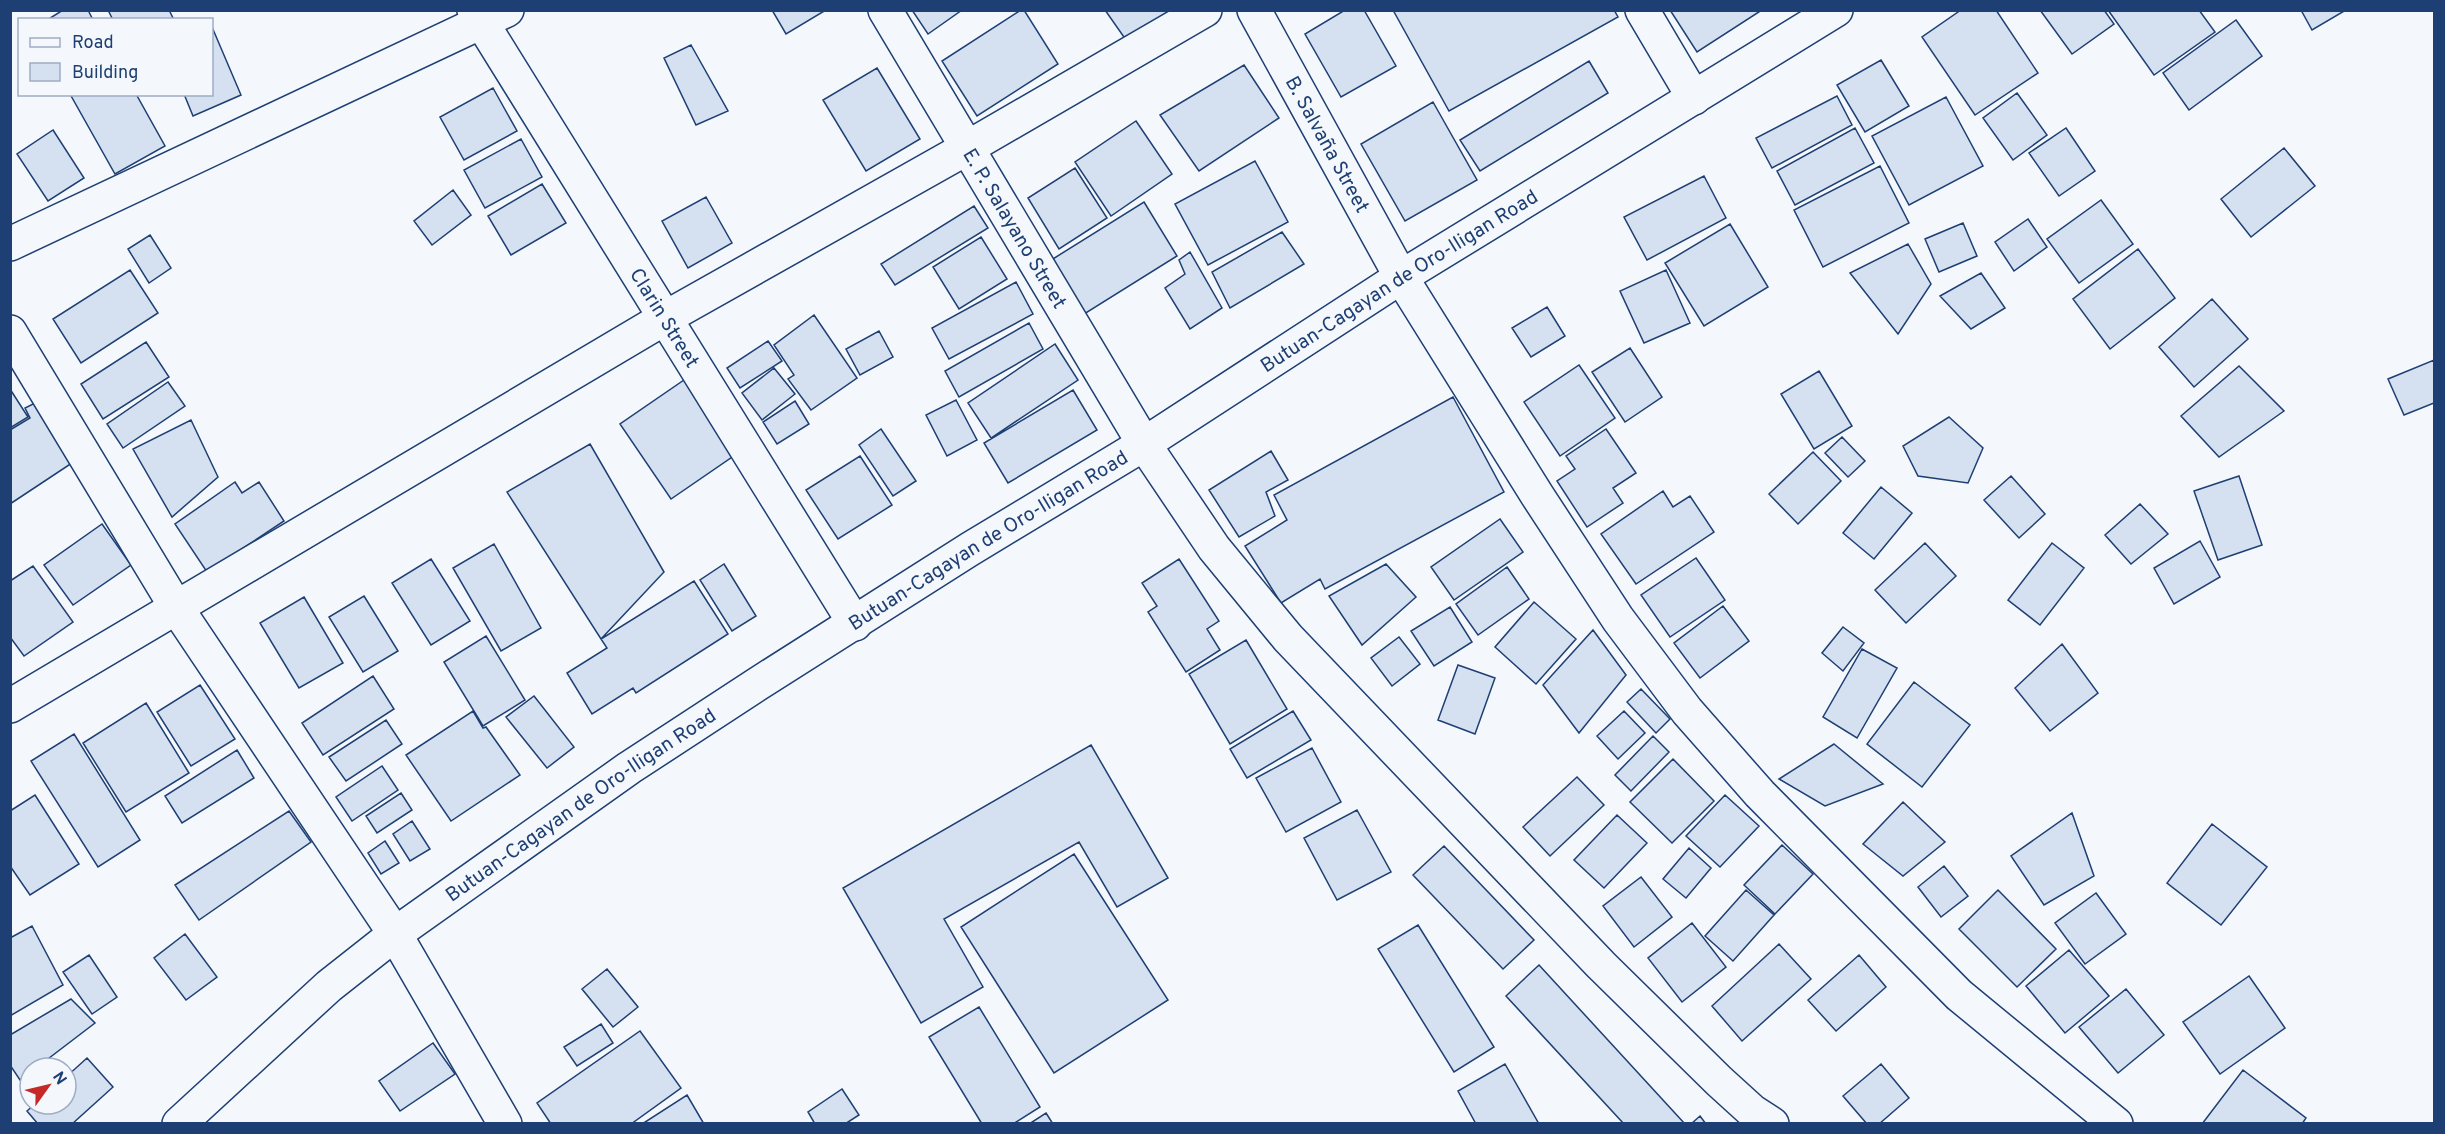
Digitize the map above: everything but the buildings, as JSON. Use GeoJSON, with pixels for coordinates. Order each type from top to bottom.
{"type":"FeatureCollection","features":[{"type":"Feature","properties":{"kind":"main road","name":"E. P. Salayano Street"},"geometry":{"type":"LineString","coordinates":[[885,10],[1144,444],[1214,548],[1288,638],[1601,965],[1719,1081],[1752,1111],[1772,1124]]}},
{"type":"Feature","properties":{"kind":"main road"},"geometry":{"type":"LineString","coordinates":[[10,706],[664,318],[967,148],[1205,10]]}},
{"type":"Feature","properties":{"kind":"main road","name":"B. Salvaña Street"},"geometry":{"type":"LineString","coordinates":[[1254,10],[1401,277],[1536,495],[1611,609],[1687,711],[1760,794],[1959,995],[2116,1124]]}},
{"type":"Feature","properties":{"kind":"main road"},"geometry":{"type":"LineString","coordinates":[[1642,10],[1694,98]]}},
{"type":"Feature","properties":{"kind":"main road","name":"Butuan-Cagayan de Oro-Iligan Road"},"geometry":{"type":"LineString","coordinates":[[179,1124],[328,986],[395,934],[629,768],[970,549],[1144,444],[1401,277],[1836,10]]}},
{"type":"Feature","properties":{"kind":"main road"},"geometry":{"type":"LineString","coordinates":[[10,244],[488,15]]}},
{"type":"Feature","properties":{"kind":"main road","name":"Clarin Street"},"geometry":{"type":"LineString","coordinates":[[488,15],[664,318],[855,624]]}},
{"type":"Feature","properties":{"kind":"main road"},"geometry":{"type":"LineString","coordinates":[[10,332],[176,607],[395,934],[505,1124]]}}]}
